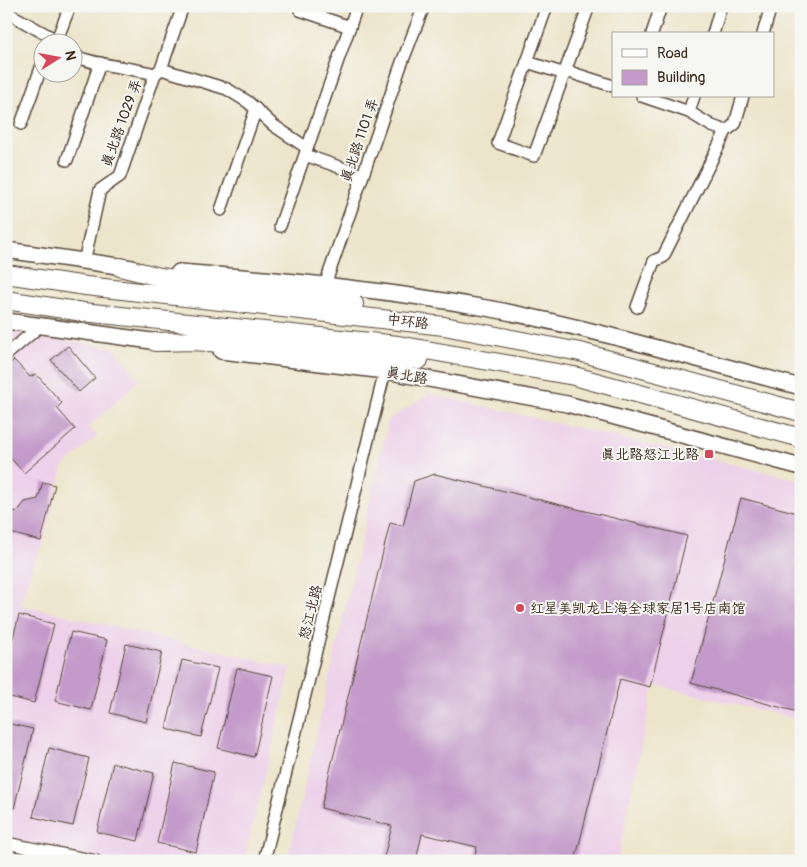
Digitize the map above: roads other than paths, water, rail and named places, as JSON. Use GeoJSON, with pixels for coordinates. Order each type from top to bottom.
{"type":"FeatureCollection","features":[{"type":"Feature","properties":{"kind":"highway"},"geometry":{"type":"LineString","coordinates":[[120,267],[160,277],[349,303],[444,326]]}},
{"type":"Feature","properties":{"kind":"highway","name":"中环路"},"geometry":{"type":"LineString","coordinates":[[6,274],[86,286],[444,326],[580,352],[801,412]]}},
{"type":"Feature","properties":{"kind":"highway","name":"中环路"},"geometry":{"type":"LineString","coordinates":[[6,300],[83,312],[398,345],[574,376],[801,438]]}},
{"type":"Feature","properties":{"kind":"highway"},"geometry":{"type":"LineString","coordinates":[[155,342],[193,341],[352,352],[502,371],[574,376]]}},
{"type":"Feature","properties":{"kind":"main road"},"geometry":{"type":"LineString","coordinates":[[6,250],[120,267],[325,285],[400,294],[521,316],[595,332],[801,388]]}},
{"type":"Feature","properties":{"kind":"main road","name":"真北路"},"geometry":{"type":"LineString","coordinates":[[6,321],[385,371],[567,404],[801,468]]}},
{"type":"Feature","properties":{"kind":"street"},"geometry":{"type":"LineString","coordinates":[[61,32],[70,6]]}},
{"type":"Feature","properties":{"kind":"street","name":"真北路 1029 弄"},"geometry":{"type":"LineString","coordinates":[[84,262],[100,190],[120,176],[183,6]]}},
{"type":"Feature","properties":{"kind":"street"},"geometry":{"type":"LineString","coordinates":[[301,6],[300,10],[350,28]]}},
{"type":"Feature","properties":{"kind":"street"},"geometry":{"type":"LineString","coordinates":[[280,226],[357,6]]}},
{"type":"Feature","properties":{"kind":"street","name":"真北路 1101 弄"},"geometry":{"type":"LineString","coordinates":[[325,285],[359,174],[424,6]]}},
{"type":"Feature","properties":{"kind":"street"},"geometry":{"type":"LineString","coordinates":[[547,6],[498,143],[534,156],[589,6]]}},
{"type":"Feature","properties":{"kind":"street"},"geometry":{"type":"LineString","coordinates":[[653,32],[661,6]]}},
{"type":"Feature","properties":{"kind":"street"},"geometry":{"type":"LineString","coordinates":[[713,32],[721,6]]}},
{"type":"Feature","properties":{"kind":"street"},"geometry":{"type":"LineString","coordinates":[[764,32],[771,6]]}},
{"type":"Feature","properties":{"kind":"street"},"geometry":{"type":"LineString","coordinates":[[6,12],[41,32]]}},
{"type":"Feature","properties":{"kind":"street","name":"真北路 1029 弄"},"geometry":{"type":"LineString","coordinates":[[82,58],[100,63],[158,72],[227,89],[256,109],[306,152],[359,174]]}},
{"type":"Feature","properties":{"kind":"street"},"geometry":{"type":"LineString","coordinates":[[527,62],[612,86]]}},
{"type":"Feature","properties":{"kind":"street"},"geometry":{"type":"LineString","coordinates":[[67,160],[100,63]]}},
{"type":"Feature","properties":{"kind":"street"},"geometry":{"type":"LineString","coordinates":[[21,124],[36,82]]}},
{"type":"Feature","properties":{"kind":"street"},"geometry":{"type":"LineString","coordinates":[[648,98],[689,112],[707,124],[726,131]]}},
{"type":"Feature","properties":{"kind":"street"},"geometry":{"type":"LineString","coordinates":[[689,112],[693,98]]}},
{"type":"Feature","properties":{"kind":"street"},"geometry":{"type":"LineString","coordinates":[[637,307],[654,261],[663,257],[726,131],[735,124],[742,98]]}},
{"type":"Feature","properties":{"kind":"street"},"geometry":{"type":"LineString","coordinates":[[221,210],[256,109]]}},
{"type":"Feature","properties":{"kind":"street"},"geometry":{"type":"LineString","coordinates":[[6,355],[40,326]]}},
{"type":"Feature","properties":{"kind":"street","name":"怒江北路"},"geometry":{"type":"LineString","coordinates":[[264,861],[385,371]]}},
{"type":"Feature","properties":{"kind":"street"},"geometry":{"type":"LineString","coordinates":[[6,843],[96,861]]}},
{"type":"Feature","properties":{"kind":"place","name":"真北路怒江北路"},"geometry":{"type":"Point","coordinates":[709,454]}},
{"type":"Feature","properties":{"kind":"place","name":"红星美凯龙上海全球家居1号店南馆"},"geometry":{"type":"Point","coordinates":[520,608]}}]}
